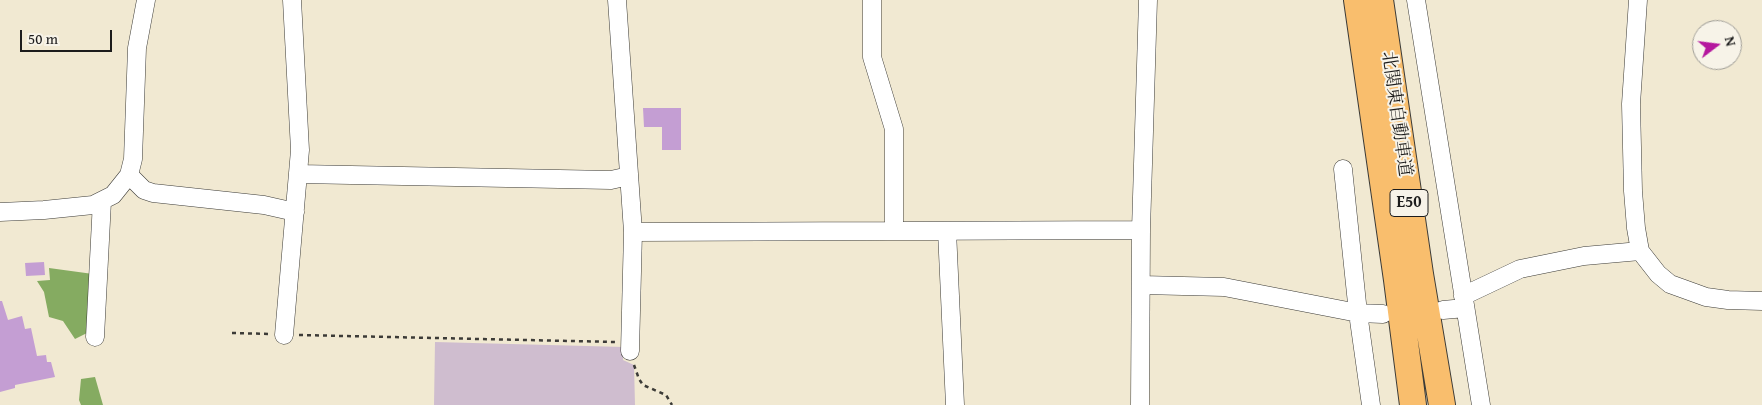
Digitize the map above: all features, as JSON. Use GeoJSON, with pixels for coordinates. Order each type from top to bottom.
{"type":"FeatureCollection","features":[{"type":"Feature","properties":{"kind":"highway","name":"北関東自動車道"},"geometry":{"type":"LineString","coordinates":[[1357,0],[1413,405]]}},
{"type":"Feature","properties":{"kind":"highway","name":"北関東自動車道"},"geometry":{"type":"LineString","coordinates":[[1380,0],[1420,274],[1442,405]]}},
{"type":"Feature","properties":{"kind":"street"},"geometry":{"type":"LineString","coordinates":[[0,212],[93,205],[113,195],[129,175],[133,160],[137,48],[146,0]]}},
{"type":"Feature","properties":{"kind":"street"},"geometry":{"type":"LineString","coordinates":[[284,335],[300,150],[292,0]]}},
{"type":"Feature","properties":{"kind":"street"},"geometry":{"type":"LineString","coordinates":[[617,0],[633,232],[630,347]]}},
{"type":"Feature","properties":{"kind":"street"},"geometry":{"type":"LineString","coordinates":[[872,0],[872,57],[894,128],[894,231]]}},
{"type":"Feature","properties":{"kind":"street"},"geometry":{"type":"LineString","coordinates":[[1140,405],[1141,230],[1148,0]]}},
{"type":"Feature","properties":{"kind":"street"},"geometry":{"type":"LineString","coordinates":[[1416,0],[1482,405]]}},
{"type":"Feature","properties":{"kind":"street"},"geometry":{"type":"LineString","coordinates":[[1638,0],[1631,104],[1633,191],[1640,251],[1658,274],[1670,284],[1706,297],[1762,301]]}},
{"type":"Feature","properties":{"kind":"street"},"geometry":{"type":"LineString","coordinates":[[1343,169],[1358,313],[1371,405]]}},
{"type":"Feature","properties":{"kind":"street"},"geometry":{"type":"LineString","coordinates":[[299,174],[611,180],[630,176]]}},
{"type":"Feature","properties":{"kind":"street"},"geometry":{"type":"LineString","coordinates":[[129,175],[144,190],[153,193],[264,205],[295,212]]}},
{"type":"Feature","properties":{"kind":"street"},"geometry":{"type":"LineString","coordinates":[[95,337],[102,200]]}},
{"type":"Feature","properties":{"kind":"street"},"geometry":{"type":"LineString","coordinates":[[633,232],[1141,230]]}},
{"type":"Feature","properties":{"kind":"street"},"geometry":{"type":"LineString","coordinates":[[947,231],[955,405]]}},
{"type":"Feature","properties":{"kind":"street"},"geometry":{"type":"LineString","coordinates":[[1443,310],[1464,302],[1520,269],[1584,256],[1640,251]]}},
{"type":"Feature","properties":{"kind":"street"},"geometry":{"type":"LineString","coordinates":[[1142,285],[1224,287],[1358,313],[1383,314]]}},
{"type":"Feature","properties":{"kind":"path"},"geometry":{"type":"LineString","coordinates":[[232,333],[630,347],[639,379],[643,385],[666,394],[672,405]]}},
{"type":"Feature","properties":{"kind":"shaded area"},"geometry":{"type":"Polygon","coordinates":[[[435,342],[624,347],[623,360],[634,365],[635,405],[434,405],[435,342]]]}},
{"type":"Feature","properties":{"kind":"green space"},"geometry":{"type":"Polygon","coordinates":[[[49,268],[93,274],[91,331],[75,339],[63,321],[49,317],[44,292],[37,281],[50,280],[49,268]]]}},
{"type":"Feature","properties":{"kind":"green space"},"geometry":{"type":"Polygon","coordinates":[[[95,377],[103,405],[81,405],[79,400],[81,379],[95,377]]]}},
{"type":"Feature","properties":{"kind":"building"},"geometry":{"type":"Polygon","coordinates":[[[643,108],[681,108],[681,150],[662,150],[662,127],[644,127],[643,108]]]}},
{"type":"Feature","properties":{"kind":"building"},"geometry":{"type":"Polygon","coordinates":[[[44,262],[45,275],[26,276],[25,263],[44,262]]]}},
{"type":"Feature","properties":{"kind":"building"},"geometry":{"type":"Polygon","coordinates":[[[0,301],[2,301],[8,320],[22,316],[25,329],[31,328],[37,356],[46,355],[47,362],[51,362],[55,377],[15,385],[15,388],[0,392],[0,301]]]}}]}
